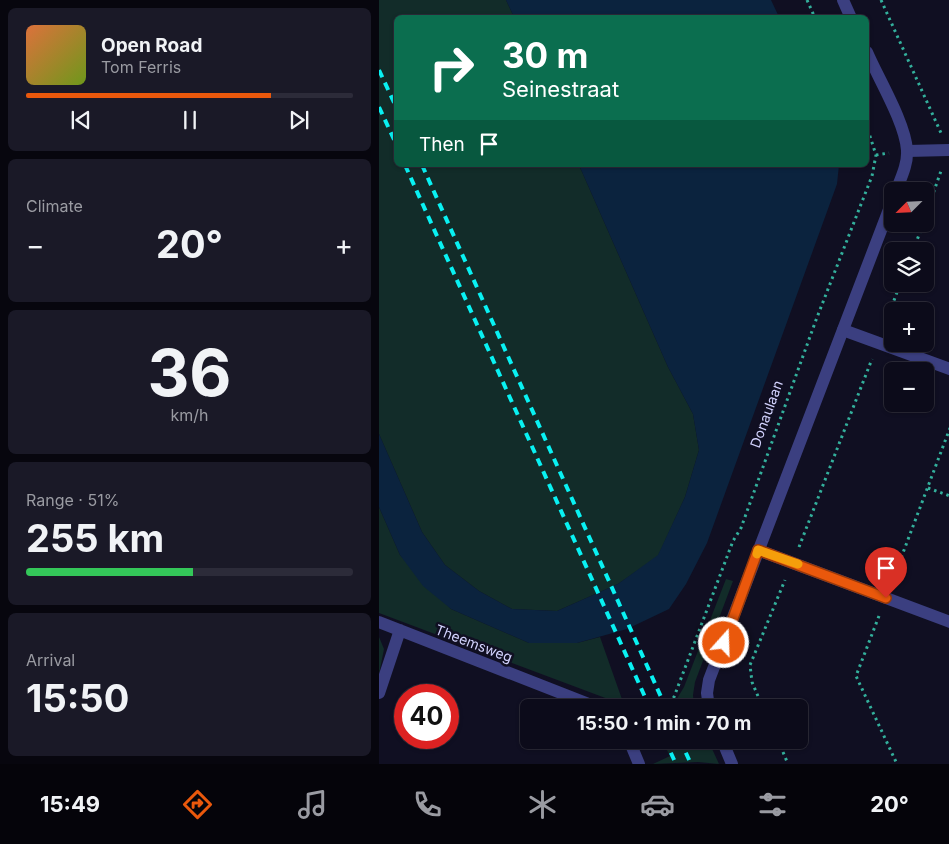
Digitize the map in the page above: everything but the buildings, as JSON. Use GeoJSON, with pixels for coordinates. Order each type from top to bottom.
{"type":"FeatureCollection","features":[{"type":"Feature","properties":{"kind":"street"},"geometry":{"type":"LineString","coordinates":[[843,0],[850,15]]}},
{"type":"Feature","properties":{"kind":"street"},"geometry":{"type":"LineString","coordinates":[[869,56],[903,132],[907,151],[904,171],[900,182]]}},
{"type":"Feature","properties":{"kind":"street"},"geometry":{"type":"LineString","coordinates":[[907,151],[947,150]]}},
{"type":"Feature","properties":{"kind":"street"},"geometry":{"type":"LineString","coordinates":[[708,699],[709,680],[884,223]]}},
{"type":"Feature","properties":{"kind":"street"},"geometry":{"type":"LineString","coordinates":[[843,330],[949,369]]}},
{"type":"Feature","properties":{"kind":"street"},"geometry":{"type":"LineString","coordinates":[[758,550],[949,622]]}},
{"type":"Feature","properties":{"kind":"street","name":"Theemsweg"},"geometry":{"type":"LineString","coordinates":[[379,622],[576,699]]}},
{"type":"Feature","properties":{"kind":"street"},"geometry":{"type":"LineString","coordinates":[[379,693],[400,630]]}},
{"type":"Feature","properties":{"kind":"street"},"geometry":{"type":"LineString","coordinates":[[633,749],[639,764]]}},
{"type":"Feature","properties":{"kind":"street"},"geometry":{"type":"LineString","coordinates":[[726,749],[733,764]]}},
{"type":"Feature","properties":{"kind":"path"},"geometry":{"type":"LineString","coordinates":[[807,0],[814,15]]}},
{"type":"Feature","properties":{"kind":"path"},"geometry":{"type":"LineString","coordinates":[[881,0],[942,133],[947,150],[934,193]]}},
{"type":"Feature","properties":{"kind":"path","name":"Donaulaan"},"geometry":{"type":"LineString","coordinates":[[672,699],[681,680],[733,541],[741,528],[815,320],[872,176],[876,155],[869,133]]}},
{"type":"Feature","properties":{"kind":"path"},"geometry":{"type":"LineString","coordinates":[[759,699],[752,682],[750,665],[793,562],[898,292]]}},
{"type":"Feature","properties":{"kind":"path"},"geometry":{"type":"LineString","coordinates":[[928,488],[949,496]]}},
{"type":"Feature","properties":{"kind":"path"},"geometry":{"type":"LineString","coordinates":[[782,749],[788,764]]}},
{"type":"Feature","properties":{"kind":"green space"},"geometry":{"type":"Polygon","coordinates":[[[379,0],[506,0],[513,15],[394,15],[394,167],[580,167],[668,367],[693,414],[699,450],[685,497],[658,556],[618,584],[557,611],[512,609],[479,591],[445,565],[422,532],[379,434],[379,0]]]}},
{"type":"Feature","properties":{"kind":"green space"},"geometry":{"type":"Polygon","coordinates":[[[379,507],[400,555],[451,609],[529,643],[577,643],[600,637],[622,699],[608,699],[379,613],[379,507]]]}},
{"type":"Feature","properties":{"kind":"green space"},"geometry":{"type":"Polygon","coordinates":[[[726,579],[733,581],[695,682],[693,699],[677,699],[684,687],[726,579]]]}},
{"type":"Feature","properties":{"kind":"green space"},"geometry":{"type":"Polygon","coordinates":[[[379,637],[384,649],[379,674],[379,637]]]}},
{"type":"Feature","properties":{"kind":"green space"},"geometry":{"type":"Polygon","coordinates":[[[666,749],[712,749],[719,764],[698,762],[653,764],[670,756],[666,749]]]}},
{"type":"Feature","properties":{"kind":"water"},"geometry":{"type":"Polygon","coordinates":[[[506,0],[771,0],[778,15],[513,15],[506,0]]]}},
{"type":"Feature","properties":{"kind":"water"},"geometry":{"type":"Polygon","coordinates":[[[580,167],[839,167],[837,184],[707,543],[686,584],[669,609],[627,629],[577,643],[529,643],[451,609],[423,586],[400,555],[379,507],[379,434],[422,532],[445,565],[479,591],[512,609],[557,611],[618,584],[658,555],[685,497],[699,450],[693,414],[668,367],[580,167]]]}},
{"type":"Feature","properties":{"kind":"railway"},"geometry":{"type":"LineString","coordinates":[[379,70],[394,102]]}},
{"type":"Feature","properties":{"kind":"railway"},"geometry":{"type":"LineString","coordinates":[[379,107],[394,140]]}},
{"type":"Feature","properties":{"kind":"railway"},"geometry":{"type":"LineString","coordinates":[[406,167],[646,699]]}},
{"type":"Feature","properties":{"kind":"railway"},"geometry":{"type":"LineString","coordinates":[[423,167],[662,699]]}},
{"type":"Feature","properties":{"kind":"railway"},"geometry":{"type":"LineString","coordinates":[[669,749],[676,764]]}},
{"type":"Feature","properties":{"kind":"railway"},"geometry":{"type":"LineString","coordinates":[[684,749],[691,764]]}},
{"type":"Feature","properties":{"kind":"slow traffic"},"geometry":{"type":"LineString","coordinates":[[757,554],[758,550],[798,564]]}},
{"type":"Feature","properties":{"kind":"route"},"geometry":{"type":"LineString","coordinates":[[724,643],[758,550],[886,598]]}}]}
